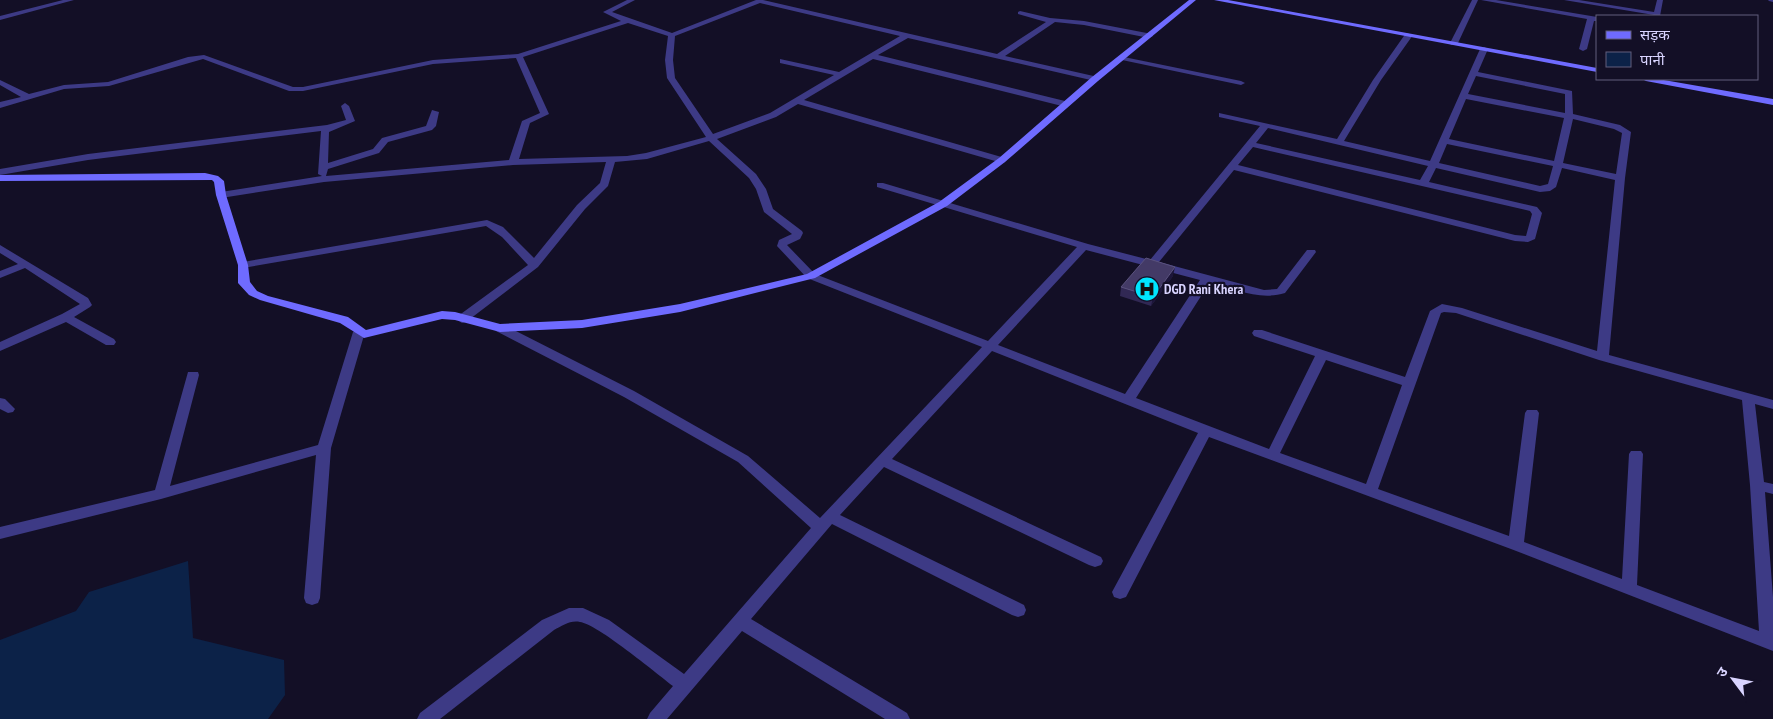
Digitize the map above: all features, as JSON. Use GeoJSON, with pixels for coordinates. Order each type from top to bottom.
{"type":"FeatureCollection","features":[{"type":"Feature","properties":{"kind":"street"},"geometry":{"type":"LineString","coordinates":[[0,18],[71,0]]}},
{"type":"Feature","properties":{"kind":"street"},"geometry":{"type":"LineString","coordinates":[[632,0],[606,12],[672,35],[760,0],[1095,79]]}},
{"type":"Feature","properties":{"kind":"street"},"geometry":{"type":"LineString","coordinates":[[500,328],[546,327],[631,317],[680,308],[811,276],[943,204],[1002,160],[1095,79],[1193,0]]}},
{"type":"Feature","properties":{"kind":"street"},"geometry":{"type":"LineString","coordinates":[[1217,0],[1596,70]]}},
{"type":"Feature","properties":{"kind":"street"},"geometry":{"type":"LineString","coordinates":[[1454,43],[1475,0]]}},
{"type":"Feature","properties":{"kind":"street"},"geometry":{"type":"LineString","coordinates":[[1484,0],[1594,18],[1583,49]]}},
{"type":"Feature","properties":{"kind":"street"},"geometry":{"type":"LineString","coordinates":[[1566,0],[1651,15]]}},
{"type":"Feature","properties":{"kind":"street"},"geometry":{"type":"LineString","coordinates":[[1657,15],[1658,1]]}},
{"type":"Feature","properties":{"kind":"street"},"geometry":{"type":"LineString","coordinates":[[1020,13],[1050,20],[1084,23],[1149,36]]}},
{"type":"Feature","properties":{"kind":"street"},"geometry":{"type":"LineString","coordinates":[[999,56],[1052,21],[1050,20]]}},
{"type":"Feature","properties":{"kind":"street"},"geometry":{"type":"LineString","coordinates":[[0,105],[64,87],[109,84],[204,57],[295,90],[433,62],[519,56],[628,21]]}},
{"type":"Feature","properties":{"kind":"street"},"geometry":{"type":"LineString","coordinates":[[672,35],[669,60],[671,78],[711,138],[753,176],[761,189],[768,210],[798,233],[798,236],[783,242],[782,246],[811,276],[1206,431],[1516,545],[1770,643],[1767,557],[1748,397]]}},
{"type":"Feature","properties":{"kind":"street"},"geometry":{"type":"LineString","coordinates":[[221,195],[324,179],[513,162],[647,156],[711,138],[773,115],[798,102],[907,35]]}},
{"type":"Feature","properties":{"kind":"street"},"geometry":{"type":"LineString","coordinates":[[1338,142],[1377,80],[1409,35]]}},
{"type":"Feature","properties":{"kind":"street"},"geometry":{"type":"LineString","coordinates":[[1423,184],[1434,165],[1443,140],[1484,49]]}},
{"type":"Feature","properties":{"kind":"street"},"geometry":{"type":"LineString","coordinates":[[513,162],[526,121],[545,114],[519,56]]}},
{"type":"Feature","properties":{"kind":"street"},"geometry":{"type":"LineString","coordinates":[[872,56],[1066,104]]}},
{"type":"Feature","properties":{"kind":"street"},"geometry":{"type":"LineString","coordinates":[[1122,58],[1241,83]]}},
{"type":"Feature","properties":{"kind":"street"},"geometry":{"type":"LineString","coordinates":[[783,61],[842,75]]}},
{"type":"Feature","properties":{"kind":"street"},"geometry":{"type":"LineString","coordinates":[[1222,115],[1434,165],[1547,189],[1553,185],[1569,116],[1569,93],[1474,74]]}},
{"type":"Feature","properties":{"kind":"street"},"geometry":{"type":"LineString","coordinates":[[1656,80],[1773,102]]}},
{"type":"Feature","properties":{"kind":"street"},"geometry":{"type":"LineString","coordinates":[[0,82],[28,96]]}},
{"type":"Feature","properties":{"kind":"street"},"geometry":{"type":"LineString","coordinates":[[1463,96],[1617,126],[1627,132],[1620,178],[1603,357]]}},
{"type":"Feature","properties":{"kind":"street"},"geometry":{"type":"LineString","coordinates":[[798,102],[1002,160]]}},
{"type":"Feature","properties":{"kind":"street"},"geometry":{"type":"LineString","coordinates":[[0,172],[88,157],[328,128],[351,121],[345,106]]}},
{"type":"Feature","properties":{"kind":"street"},"geometry":{"type":"LineString","coordinates":[[323,167],[376,151],[384,140],[429,128],[432,126],[435,112]]}},
{"type":"Feature","properties":{"kind":"street"},"geometry":{"type":"LineString","coordinates":[[1153,263],[1266,125]]}},
{"type":"Feature","properties":{"kind":"street"},"geometry":{"type":"LineString","coordinates":[[324,179],[325,132],[328,128]]}},
{"type":"Feature","properties":{"kind":"street"},"geometry":{"type":"LineString","coordinates":[[1443,140],[1620,178]]}},
{"type":"Feature","properties":{"kind":"street"},"geometry":{"type":"LineString","coordinates":[[1231,166],[1515,238],[1528,239],[1531,237],[1537,213],[1533,209],[1250,144]]}},
{"type":"Feature","properties":{"kind":"street"},"geometry":{"type":"LineString","coordinates":[[462,319],[534,265],[581,207],[605,184],[611,159]]}},
{"type":"Feature","properties":{"kind":"street"},"geometry":{"type":"LineString","coordinates":[[0,178],[205,176],[215,178],[219,181],[221,195],[243,265],[244,283],[252,293],[344,320],[359,332],[370,334],[442,315],[500,328],[629,394],[743,459],[825,521],[1018,610]]}},
{"type":"Feature","properties":{"kind":"street"},"geometry":{"type":"LineString","coordinates":[[880,185],[1084,246],[1252,291],[1274,294],[1285,287],[1311,252]]}},
{"type":"Feature","properties":{"kind":"street"},"geometry":{"type":"LineString","coordinates":[[243,265],[487,223],[493,224],[502,232],[534,265]]}},
{"type":"Feature","properties":{"kind":"street"},"geometry":{"type":"LineString","coordinates":[[656,719],[825,521],[1084,246]]}},
{"type":"Feature","properties":{"kind":"street"},"geometry":{"type":"LineString","coordinates":[[0,248],[84,300],[86,305],[66,317],[0,347]]}},
{"type":"Feature","properties":{"kind":"street"},"geometry":{"type":"LineString","coordinates":[[0,275],[26,264]]}},
{"type":"Feature","properties":{"kind":"street"},"geometry":{"type":"LineString","coordinates":[[1128,400],[1206,279]]}},
{"type":"Feature","properties":{"kind":"street"},"geometry":{"type":"LineString","coordinates":[[1370,492],[1436,311],[1442,308],[1458,310],[1603,357],[1773,405]]}},
{"type":"Feature","properties":{"kind":"street"},"geometry":{"type":"LineString","coordinates":[[66,317],[110,342]]}},
{"type":"Feature","properties":{"kind":"street"},"geometry":{"type":"LineString","coordinates":[[312,598],[324,448],[359,332]]}},
{"type":"Feature","properties":{"kind":"street"},"geometry":{"type":"LineString","coordinates":[[1258,333],[1410,383]]}},
{"type":"Feature","properties":{"kind":"street"},"geometry":{"type":"LineString","coordinates":[[1272,456],[1322,354]]}},
{"type":"Feature","properties":{"kind":"street"},"geometry":{"type":"LineString","coordinates":[[161,494],[193,375]]}},
{"type":"Feature","properties":{"kind":"street"},"geometry":{"type":"LineString","coordinates":[[1516,545],[1532,413]]}},
{"type":"Feature","properties":{"kind":"street"},"geometry":{"type":"LineString","coordinates":[[1120,592],[1206,431]]}},
{"type":"Feature","properties":{"kind":"street"},"geometry":{"type":"LineString","coordinates":[[0,533],[161,494],[324,448]]}},
{"type":"Feature","properties":{"kind":"street"},"geometry":{"type":"LineString","coordinates":[[1629,589],[1636,454]]}},
{"type":"Feature","properties":{"kind":"street"},"geometry":{"type":"LineString","coordinates":[[883,461],[1095,561]]}},
{"type":"Feature","properties":{"kind":"street"},"geometry":{"type":"LineString","coordinates":[[1757,485],[1773,490]]}},
{"type":"Feature","properties":{"kind":"street"},"geometry":{"type":"LineString","coordinates":[[426,719],[548,625],[569,615],[584,615],[603,625],[686,685]]}},
{"type":"Feature","properties":{"kind":"street"},"geometry":{"type":"LineString","coordinates":[[740,621],[901,719]]}},
{"type":"Feature","properties":{"kind":"water"},"geometry":{"type":"Polygon","coordinates":[[[188,561],[193,638],[284,660],[285,695],[268,719],[0,719],[0,640],[76,611],[89,592],[188,561]]]}},
{"type":"Feature","properties":{"kind":"building"},"geometry":{"type":"Polygon","coordinates":[[[1146,258],[1175,267],[1153,297],[1121,287],[1146,258]]]}},
{"type":"Feature","properties":{"kind":"place","name":"DGD Rani Khera"},"geometry":{"type":"Point","coordinates":[1147,289]}}]}
